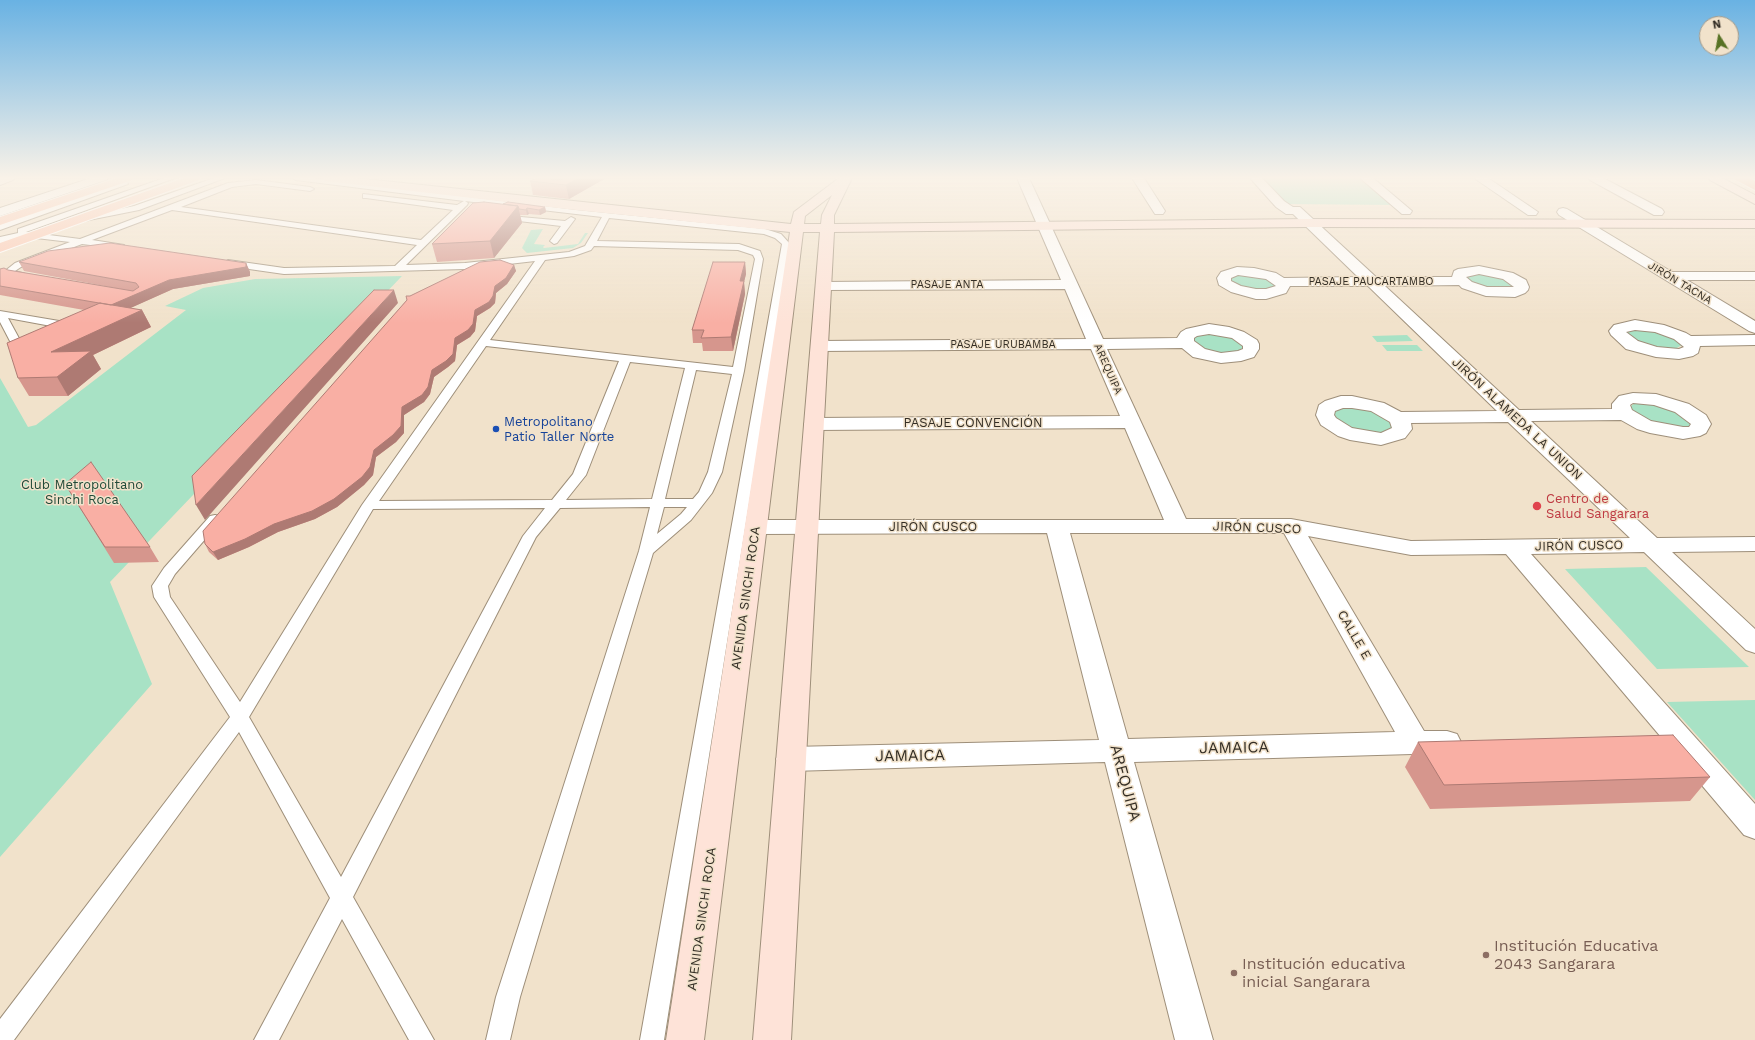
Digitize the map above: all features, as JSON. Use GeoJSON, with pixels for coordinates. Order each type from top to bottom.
{"type":"FeatureCollection","features":[{"type":"Feature","properties":{"kind":"main road"},"geometry":{"type":"LineString","coordinates":[[0,248],[38,231],[53,227]]}},
{"type":"Feature","properties":{"kind":"main road","name":"AVENIDA SINCHI ROCA"},"geometry":{"type":"LineString","coordinates":[[685,1040],[756,527],[793,227]]}},
{"type":"Feature","properties":{"kind":"main road"},"geometry":{"type":"LineString","coordinates":[[772,1040],[823,286],[832,227]]}},
{"type":"Feature","properties":{"kind":"street","name":"AREQUIPA"},"geometry":{"type":"LineString","coordinates":[[1044,227],[1178,526]]}},
{"type":"Feature","properties":{"kind":"street","name":"JIRÓN ALAMEDA LA UNION"},"geometry":{"type":"LineString","coordinates":[[1314,227],[1370,282],[1755,644]]}},
{"type":"Feature","properties":{"kind":"street","name":"JIRÓN TACNA"},"geometry":{"type":"LineString","coordinates":[[1586,227],[1755,328]]}},
{"type":"Feature","properties":{"kind":"street"},"geometry":{"type":"LineString","coordinates":[[1669,276],[1755,276]]}},
{"type":"Feature","properties":{"kind":"street","name":"PASAJE PAUCARTAMBO"},"geometry":{"type":"LineString","coordinates":[[1281,282],[1461,281]]}},
{"type":"Feature","properties":{"kind":"street","name":"PASAJE ANTA"},"geometry":{"type":"LineString","coordinates":[[823,286],[1070,284]]}},
{"type":"Feature","properties":{"kind":"street"},"geometry":{"type":"LineString","coordinates":[[1688,341],[1755,340]]}},
{"type":"Feature","properties":{"kind":"street","name":"PASAJE URUBAMBA"},"geometry":{"type":"LineString","coordinates":[[819,346],[1186,344]]}},
{"type":"Feature","properties":{"kind":"street"},"geometry":{"type":"LineString","coordinates":[[1397,418],[1625,414]]}},
{"type":"Feature","properties":{"kind":"street","name":"PASAJE CONVENCIÓN"},"geometry":{"type":"LineString","coordinates":[[814,424],[1132,422]]}},
{"type":"Feature","properties":{"kind":"street","name":"JIRÓN CUSCO"},"geometry":{"type":"LineString","coordinates":[[756,527],[1291,526],[1411,548],[1755,544]]}},
{"type":"Feature","properties":{"kind":"street","name":"CALLE E"},"geometry":{"type":"LineString","coordinates":[[1291,526],[1416,743]]}},
{"type":"Feature","properties":{"kind":"street","name":"AREQUIPA"},"geometry":{"type":"LineString","coordinates":[[1057,527],[1194,1040]]}},
{"type":"Feature","properties":{"kind":"street"},"geometry":{"type":"LineString","coordinates":[[1512,547],[1755,826]]}},
{"type":"Feature","properties":{"kind":"street"},"geometry":{"type":"LineString","coordinates":[[1645,737],[1676,736]]}},
{"type":"Feature","properties":{"kind":"street","name":"JAMAICA"},"geometry":{"type":"LineString","coordinates":[[791,759],[1471,742]]}},
{"type":"Feature","properties":{"kind":"lane"},"geometry":{"type":"LineString","coordinates":[[0,240],[38,231],[49,227]]}},
{"type":"Feature","properties":{"kind":"lane"},"geometry":{"type":"LineString","coordinates":[[37,279],[14,275],[10,271],[18,265],[121,227]]}},
{"type":"Feature","properties":{"kind":"lane"},"geometry":{"type":"LineString","coordinates":[[304,227],[424,243]]}},
{"type":"Feature","properties":{"kind":"lane"},"geometry":{"type":"LineString","coordinates":[[397,269],[440,227]]}},
{"type":"Feature","properties":{"kind":"lane"},"geometry":{"type":"LineString","coordinates":[[554,241],[565,227]]}},
{"type":"Feature","properties":{"kind":"lane"},"geometry":{"type":"LineString","coordinates":[[217,261],[290,271],[464,266],[542,258],[581,251],[588,248],[601,227]]}},
{"type":"Feature","properties":{"kind":"lane"},"geometry":{"type":"LineString","coordinates":[[652,1040],[786,244],[778,236],[765,232],[714,227]]}},
{"type":"Feature","properties":{"kind":"lane"},"geometry":{"type":"LineString","coordinates":[[0,240],[38,231],[64,238],[130,248]]}},
{"type":"Feature","properties":{"kind":"lane"},"geometry":{"type":"LineString","coordinates":[[592,243],[746,248],[757,252],[759,259],[738,371],[715,472],[705,493],[686,517],[646,551]]}},
{"type":"Feature","properties":{"kind":"lane"},"geometry":{"type":"LineString","coordinates":[[0,1039],[240,717],[369,505],[542,258]]}},
{"type":"Feature","properties":{"kind":"lane"},"geometry":{"type":"LineString","coordinates":[[0,314],[68,326],[65,330],[59,333]]}},
{"type":"Feature","properties":{"kind":"lane"},"geometry":{"type":"LineString","coordinates":[[0,314],[16,345],[27,346],[40,341]]}},
{"type":"Feature","properties":{"kind":"lane"},"geometry":{"type":"LineString","coordinates":[[482,342],[738,371]]}},
{"type":"Feature","properties":{"kind":"lane"},"geometry":{"type":"LineString","coordinates":[[266,1040],[530,536],[554,504],[579,475],[626,358]]}},
{"type":"Feature","properties":{"kind":"lane"},"geometry":{"type":"LineString","coordinates":[[498,1040],[510,990],[646,551],[691,366]]}},
{"type":"Feature","properties":{"kind":"lane"},"geometry":{"type":"LineString","coordinates":[[369,505],[697,503]]}},
{"type":"Feature","properties":{"kind":"lane"},"geometry":{"type":"LineString","coordinates":[[226,506],[169,571],[160,586],[162,597],[240,717],[341,899],[422,1040]]}},
{"type":"Feature","properties":{"kind":"green space"},"geometry":{"type":"Polygon","coordinates":[[[543,229],[534,244],[545,245],[543,247],[544,248],[578,244],[585,233],[588,233],[581,243],[573,248],[527,253],[522,248],[531,230],[543,229]]]}},
{"type":"Feature","properties":{"kind":"green space"},"geometry":{"type":"Polygon","coordinates":[[[1471,273],[1501,276],[1515,287],[1507,290],[1475,285],[1465,277],[1471,273]]]}},
{"type":"Feature","properties":{"kind":"green space"},"geometry":{"type":"Polygon","coordinates":[[[1239,274],[1260,275],[1276,285],[1271,289],[1250,290],[1232,283],[1231,277],[1239,274]]]}},
{"type":"Feature","properties":{"kind":"green space","name":"Club Metropolitano Sinchi Roca"},"geometry":{"type":"Polygon","coordinates":[[[402,276],[110,582],[152,684],[0,857],[0,378],[28,427],[36,425],[186,310],[165,306],[203,288],[255,279],[402,276]]]}},
{"type":"Feature","properties":{"kind":"green space"},"geometry":{"type":"Polygon","coordinates":[[[1631,329],[1663,333],[1681,342],[1682,345],[1675,349],[1648,347],[1625,334],[1626,331],[1631,329]]]}},
{"type":"Feature","properties":{"kind":"green space"},"geometry":{"type":"Polygon","coordinates":[[[1219,332],[1245,343],[1244,351],[1233,355],[1198,349],[1192,337],[1195,334],[1219,332]]]}},
{"type":"Feature","properties":{"kind":"green space"},"geometry":{"type":"Polygon","coordinates":[[[1407,335],[1413,341],[1377,342],[1372,336],[1407,335]]]}},
{"type":"Feature","properties":{"kind":"green space"},"geometry":{"type":"Polygon","coordinates":[[[1382,345],[1417,345],[1423,351],[1387,351],[1382,345]]]}},
{"type":"Feature","properties":{"kind":"green space"},"geometry":{"type":"Polygon","coordinates":[[[1636,403],[1672,407],[1692,423],[1690,426],[1685,428],[1666,427],[1637,417],[1630,408],[1636,403]]]}},
{"type":"Feature","properties":{"kind":"green space"},"geometry":{"type":"Polygon","coordinates":[[[1360,406],[1391,419],[1392,428],[1382,434],[1352,430],[1333,417],[1333,412],[1337,408],[1360,406]]]}},
{"type":"Feature","properties":{"kind":"green space"},"geometry":{"type":"Polygon","coordinates":[[[1646,567],[1749,667],[1657,669],[1565,569],[1646,567]]]}},
{"type":"Feature","properties":{"kind":"green space"},"geometry":{"type":"Polygon","coordinates":[[[1755,700],[1755,800],[1667,702],[1755,700]]]}},
{"type":"Feature","properties":{"kind":"building"},"geometry":{"type":"Polygon","coordinates":[[[449,227],[502,227],[490,241],[432,244],[449,227]]]}},
{"type":"Feature","properties":{"kind":"building"},"geometry":{"type":"Polygon","coordinates":[[[110,243],[246,263],[246,267],[169,280],[111,305],[0,286],[0,269],[4,268],[8,270],[133,291],[139,287],[136,283],[19,262],[48,251],[110,243]]]}},
{"type":"Feature","properties":{"kind":"building"},"geometry":{"type":"Polygon","coordinates":[[[500,260],[514,265],[506,278],[495,286],[493,296],[489,302],[475,310],[473,324],[468,330],[455,338],[453,354],[446,361],[432,370],[428,387],[422,395],[402,407],[401,426],[393,435],[374,450],[370,467],[362,477],[334,499],[312,511],[274,524],[245,539],[213,552],[205,544],[203,531],[407,300],[406,296],[410,296],[480,262],[500,260]]]}},
{"type":"Feature","properties":{"kind":"building"},"geometry":{"type":"Polygon","coordinates":[[[713,262],[745,262],[740,281],[744,281],[731,337],[701,338],[704,330],[692,330],[713,262]]]}},
{"type":"Feature","properties":{"kind":"building"},"geometry":{"type":"Polygon","coordinates":[[[374,290],[394,290],[196,505],[192,476],[374,290]]]}},
{"type":"Feature","properties":{"kind":"building"},"geometry":{"type":"Polygon","coordinates":[[[100,303],[142,310],[51,352],[91,351],[57,377],[18,378],[7,343],[100,303]]]}},
{"type":"Feature","properties":{"kind":"building"},"geometry":{"type":"Polygon","coordinates":[[[91,462],[150,547],[105,547],[65,484],[91,462]]]}},
{"type":"Feature","properties":{"kind":"building"},"geometry":{"type":"Polygon","coordinates":[[[1673,735],[1710,777],[1444,785],[1418,742],[1673,735]]]}},
{"type":"Feature","properties":{"kind":"place","name":"Metropolitano Patio Taller Norte"},"geometry":{"type":"Point","coordinates":[496,429]}},
{"type":"Feature","properties":{"kind":"place","name":"Centro de Salud Sangarara"},"geometry":{"type":"Point","coordinates":[1537,506]}},
{"type":"Feature","properties":{"kind":"place","name":"Institución Educativa 2043 Sangarara"},"geometry":{"type":"Point","coordinates":[1486,955]}},
{"type":"Feature","properties":{"kind":"place","name":"Institución educativa inicial Sangarara"},"geometry":{"type":"Point","coordinates":[1234,973]}}]}
